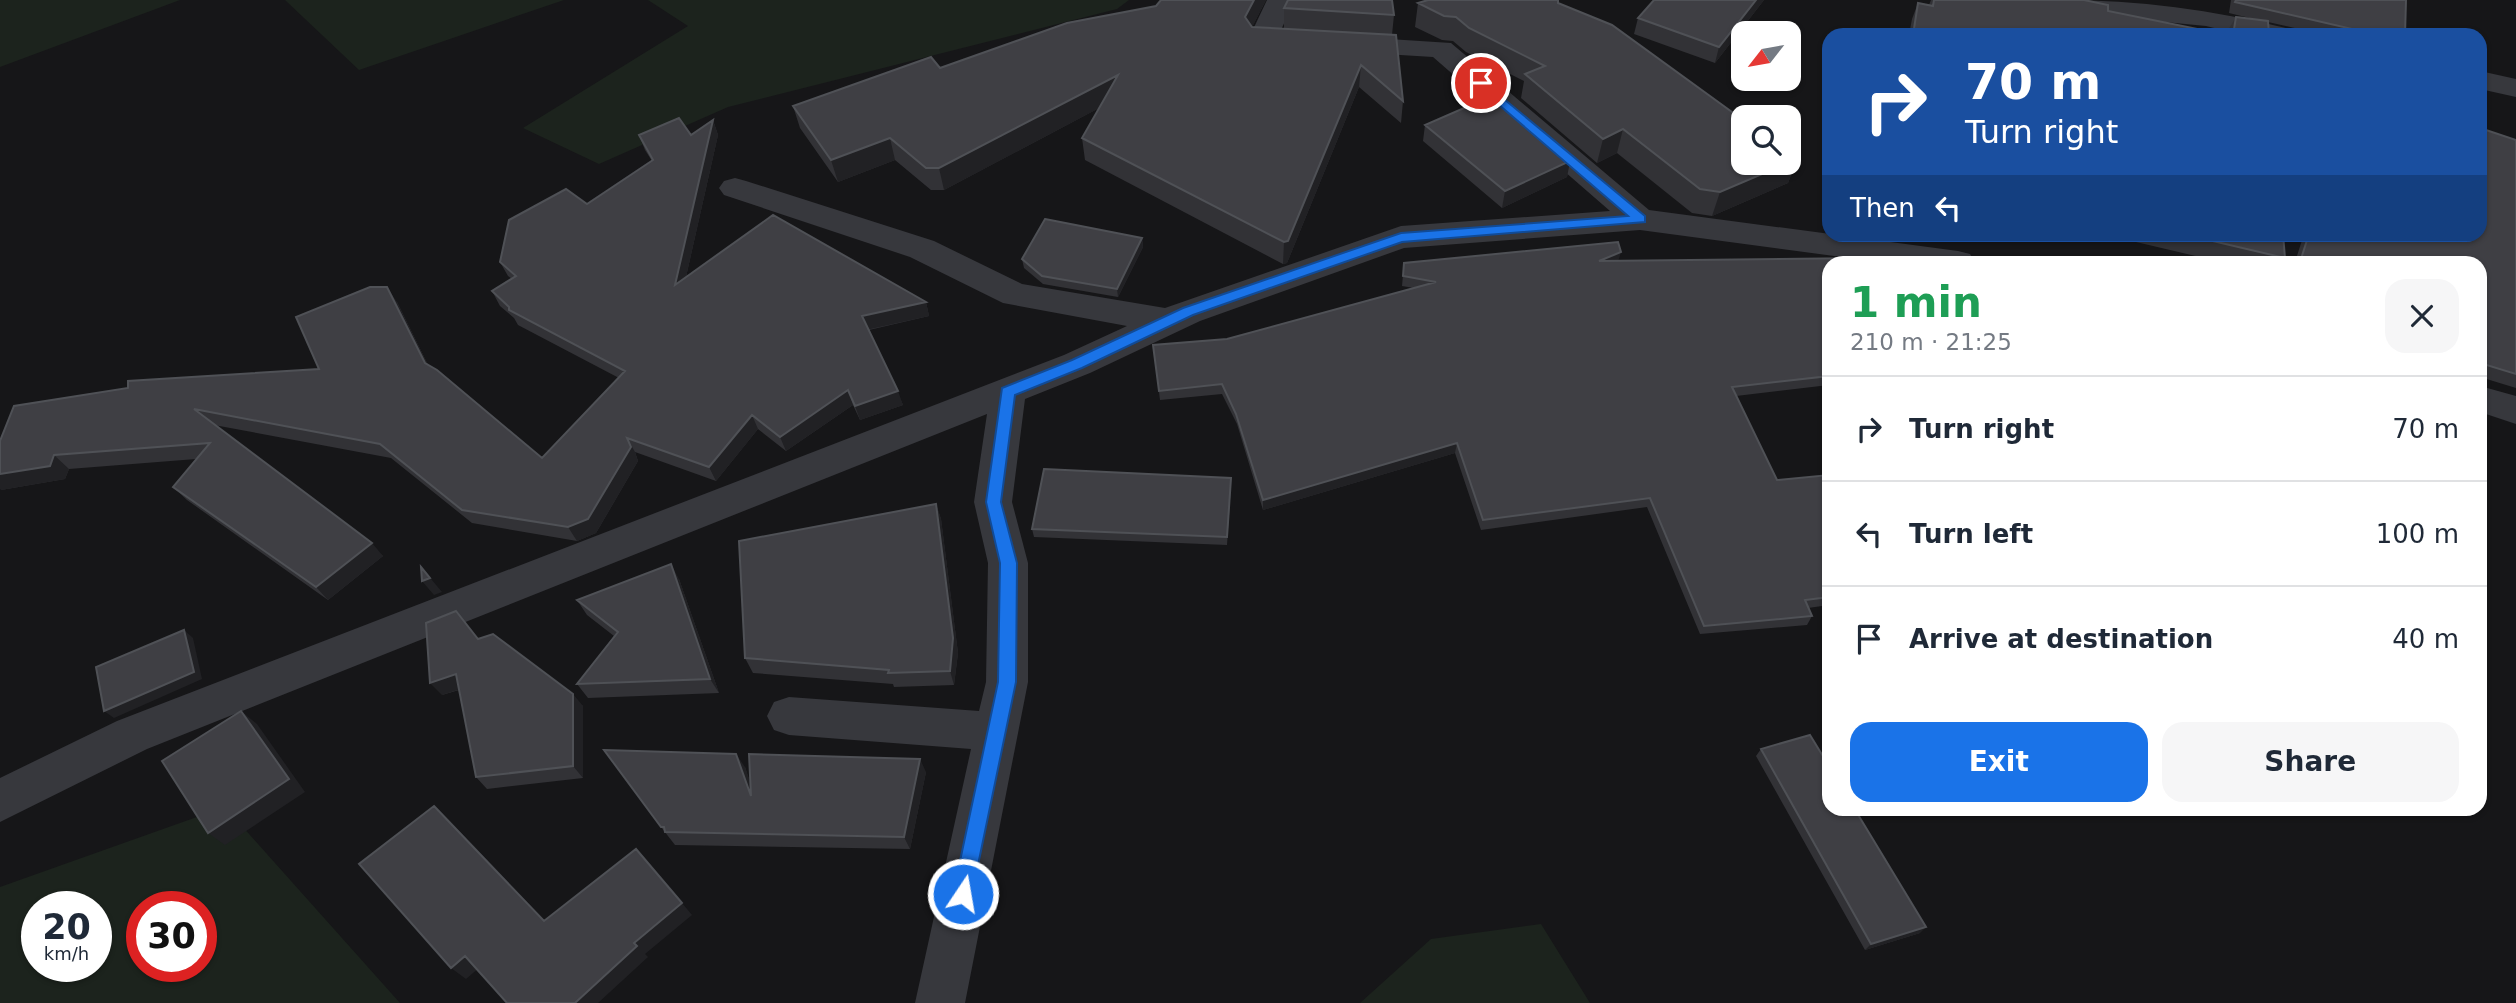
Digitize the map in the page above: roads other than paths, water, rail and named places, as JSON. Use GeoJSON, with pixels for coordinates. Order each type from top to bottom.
{"type":"FeatureCollection","features":[{"type":"Feature","properties":{"kind":"street"},"geometry":{"type":"LineString","coordinates":[[1281,0],[1262,40],[1441,49],[1640,219]]}},
{"type":"Feature","properties":{"kind":"street"},"geometry":{"type":"LineString","coordinates":[[2076,0],[2113,9],[2206,18],[2250,28]]}},
{"type":"Feature","properties":{"kind":"street"},"geometry":{"type":"LineString","coordinates":[[2487,82],[2516,88]]}},
{"type":"Feature","properties":{"kind":"street"},"geometry":{"type":"LineString","coordinates":[[735,188],[922,249],[1015,295],[1168,321]]}},
{"type":"Feature","properties":{"kind":"street"},"geometry":{"type":"LineString","coordinates":[[0,801],[132,734],[1077,364],[1188,312],[1401,237],[1640,219],[1914,256]]}},
{"type":"Feature","properties":{"kind":"street"},"geometry":{"type":"LineString","coordinates":[[940,1003],[1007,682],[1009,563],[993,502],[1008,391]]}},
{"type":"Feature","properties":{"kind":"street"},"geometry":{"type":"LineString","coordinates":[[2487,401],[2516,410]]}},
{"type":"Feature","properties":{"kind":"street"},"geometry":{"type":"LineString","coordinates":[[789,716],[996,732]]}}]}
